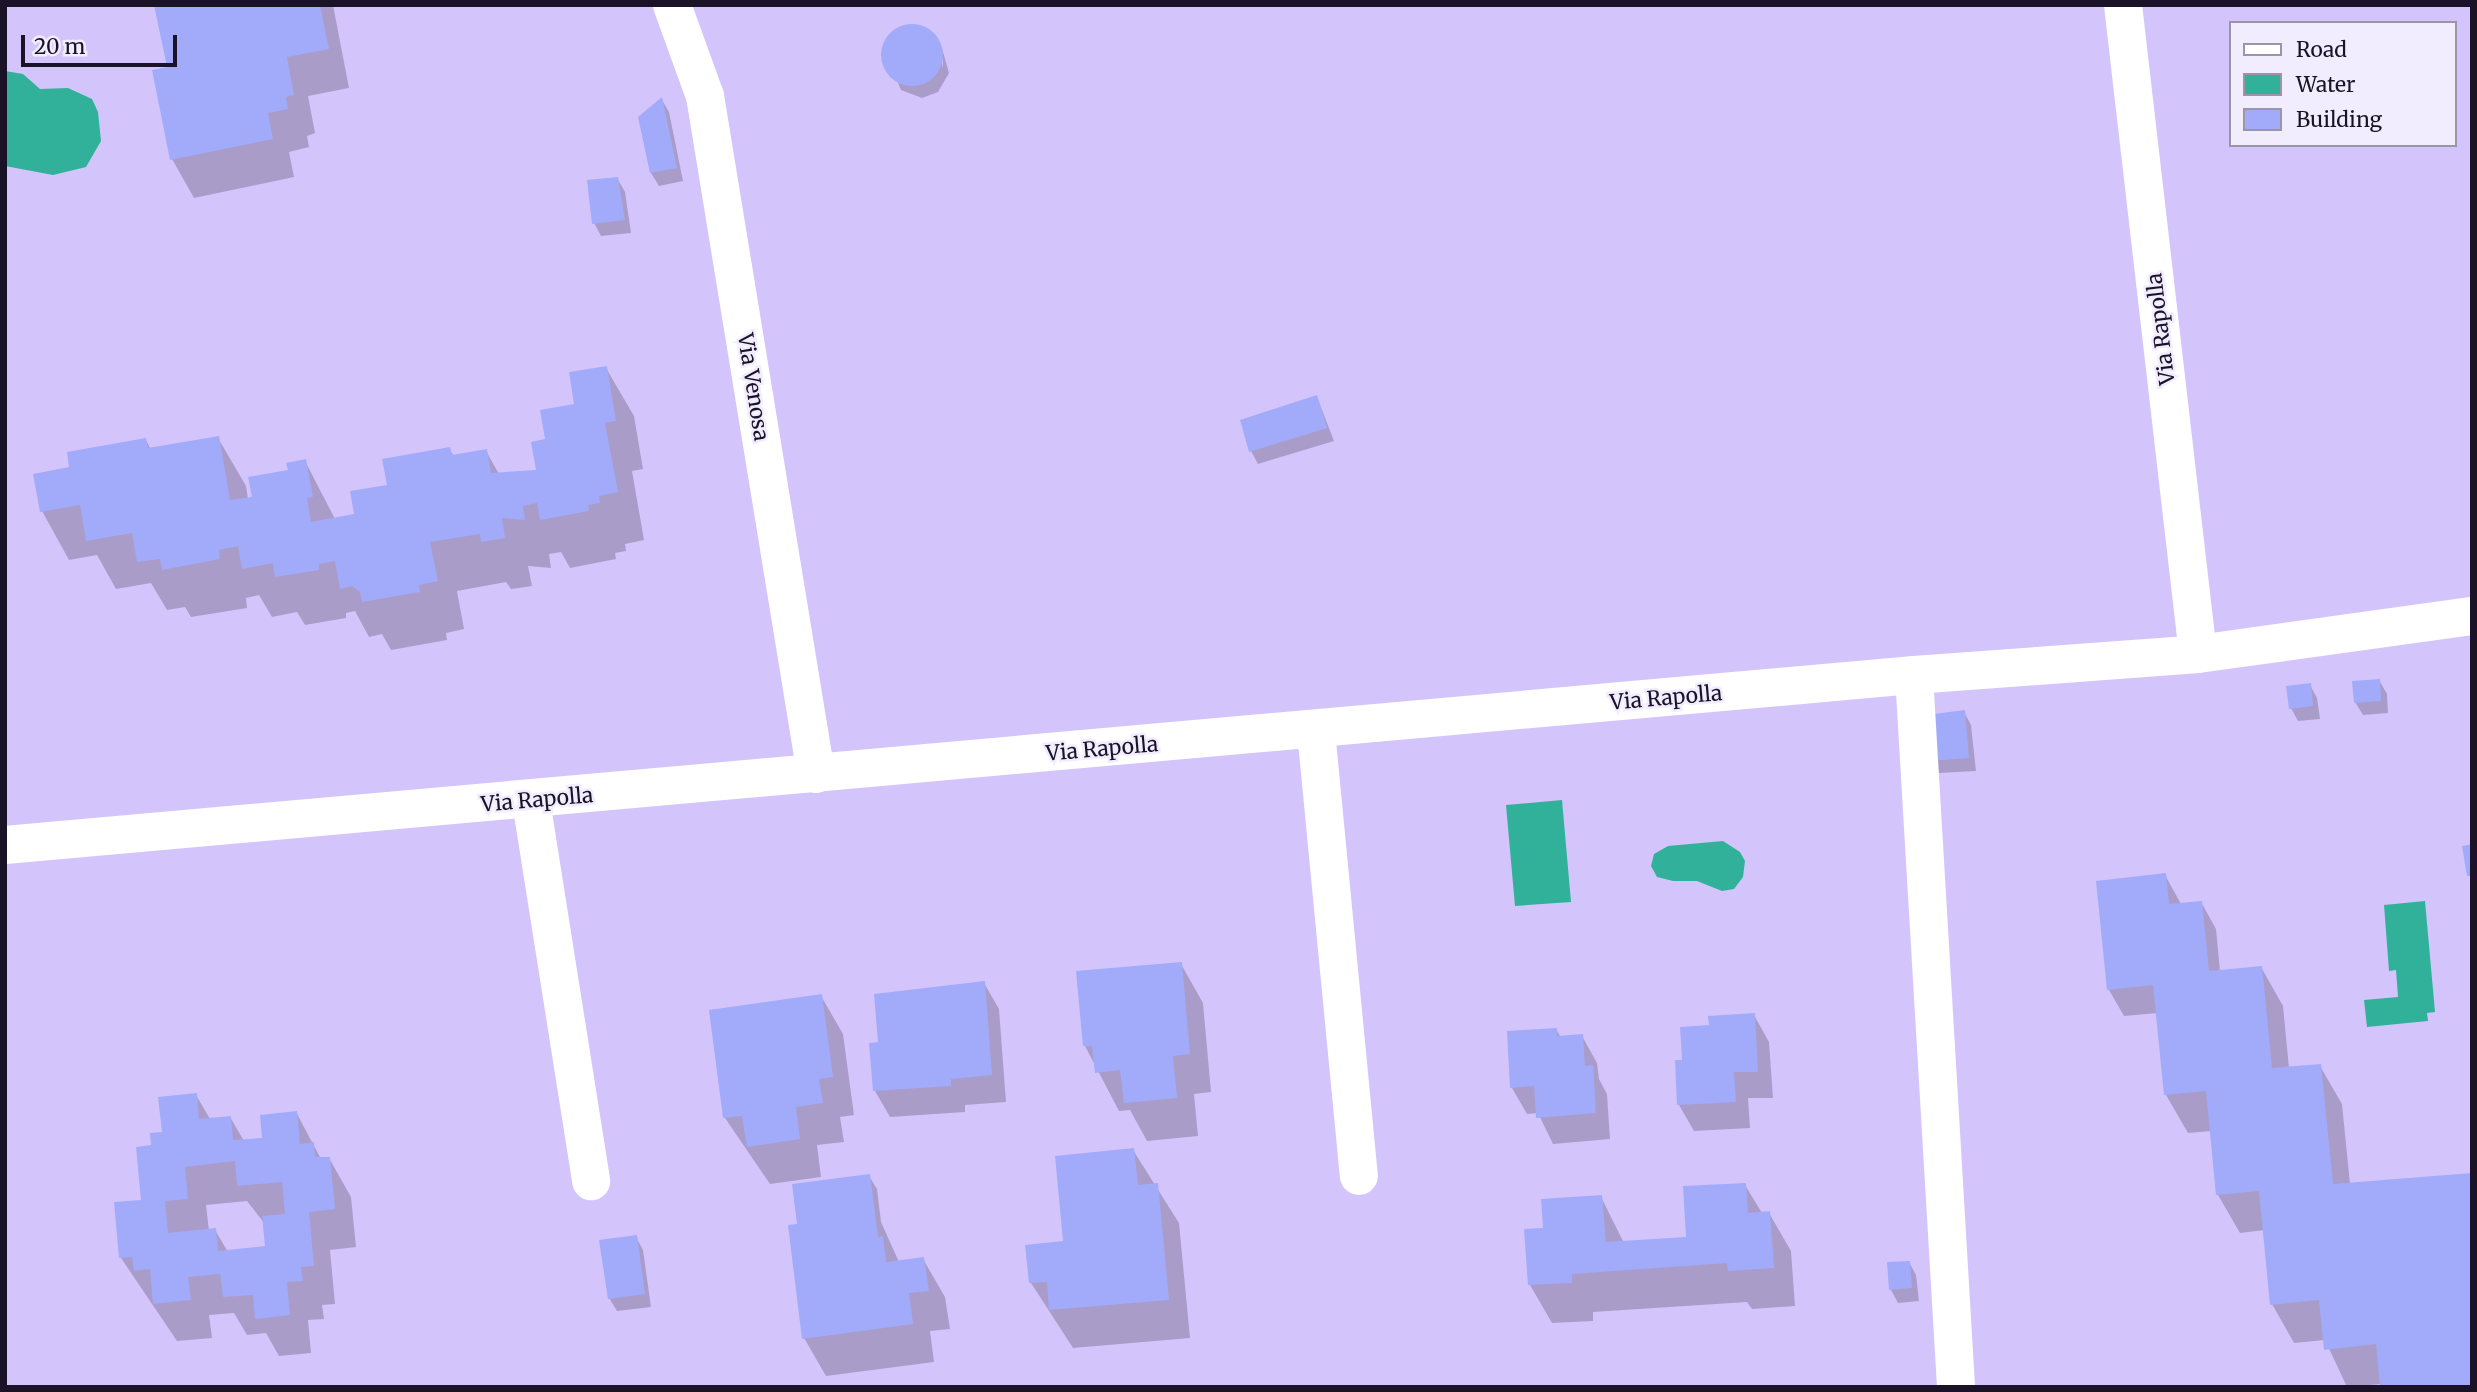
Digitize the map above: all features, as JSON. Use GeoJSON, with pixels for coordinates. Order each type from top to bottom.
{"type":"FeatureCollection","features":[{"type":"Feature","properties":{"kind":"street","name":"Via Venosa"},"geometry":{"type":"LineString","coordinates":[[672,5],[705,96],[816,774]]}},
{"type":"Feature","properties":{"kind":"street","name":"Via Rapolla"},"geometry":{"type":"LineString","coordinates":[[2123,5],[2198,654]]}},
{"type":"Feature","properties":{"kind":"street","name":"Via Rapolla"},"geometry":{"type":"LineString","coordinates":[[5,845],[531,801],[1914,675],[2198,654],[2472,616]]}},
{"type":"Feature","properties":{"kind":"street"},"geometry":{"type":"LineString","coordinates":[[1914,675],[1955,1387]]}},
{"type":"Feature","properties":{"kind":"street"},"geometry":{"type":"LineString","coordinates":[[1316,731],[1359,1176]]}},
{"type":"Feature","properties":{"kind":"street"},"geometry":{"type":"LineString","coordinates":[[531,801],[591,1181]]}},
{"type":"Feature","properties":{"kind":"water"},"geometry":{"type":"Polygon","coordinates":[[[5,71],[23,74],[40,89],[68,88],[92,99],[98,112],[101,141],[86,167],[53,175],[5,166],[5,71]]]}},
{"type":"Feature","properties":{"kind":"water"},"geometry":{"type":"Polygon","coordinates":[[[1562,800],[1571,902],[1515,906],[1506,805],[1562,800]]]}},
{"type":"Feature","properties":{"kind":"water"},"geometry":{"type":"Polygon","coordinates":[[[1723,841],[1740,852],[1745,861],[1743,877],[1734,889],[1722,891],[1697,881],[1673,881],[1657,877],[1651,866],[1654,854],[1668,846],[1723,841]]]}},
{"type":"Feature","properties":{"kind":"water"},"geometry":{"type":"Polygon","coordinates":[[[2425,901],[2435,1012],[2427,1013],[2428,1021],[2367,1027],[2364,1000],[2398,997],[2396,970],[2389,971],[2384,905],[2425,901]]]}},
{"type":"Feature","properties":{"kind":"building"},"geometry":{"type":"Polygon","coordinates":[[[154,5],[320,5],[329,49],[287,57],[294,95],[286,97],[288,109],[268,113],[273,139],[170,160],[152,70],[167,67],[154,5]]]}},
{"type":"Feature","properties":{"kind":"building"},"geometry":{"type":"Polygon","coordinates":[[[912,24],[934,33],[943,55],[934,77],[912,86],[890,77],[881,55],[890,33],[912,24]]]}},
{"type":"Feature","properties":{"kind":"building"},"geometry":{"type":"Polygon","coordinates":[[[662,97],[677,168],[650,173],[638,117],[662,97]]]}},
{"type":"Feature","properties":{"kind":"building"},"geometry":{"type":"Polygon","coordinates":[[[618,177],[625,220],[592,224],[587,180],[618,177]]]}},
{"type":"Feature","properties":{"kind":"building"},"geometry":{"type":"Polygon","coordinates":[[[607,366],[616,421],[605,423],[618,492],[599,496],[600,503],[588,505],[589,511],[540,520],[537,503],[523,506],[525,520],[502,518],[505,538],[481,542],[480,534],[430,542],[438,581],[419,585],[420,592],[362,602],[360,592],[352,586],[340,589],[335,561],[319,564],[319,570],[275,577],[273,563],[242,569],[238,546],[219,550],[220,559],[162,570],[160,559],[137,562],[132,533],[86,541],[80,505],[40,512],[33,474],[69,467],[67,452],[146,438],[148,448],[219,436],[230,500],[252,497],[248,477],[288,470],[286,463],[306,459],[313,497],[307,498],[311,522],[354,514],[350,491],[387,485],[382,459],[450,447],[452,455],[487,449],[491,473],[536,470],[531,442],[545,439],[540,410],[574,404],[569,372],[607,366]]]}},
{"type":"Feature","properties":{"kind":"building"},"geometry":{"type":"Polygon","coordinates":[[[1317,395],[1327,428],[1249,452],[1240,420],[1317,395]]]}},
{"type":"Feature","properties":{"kind":"building"},"geometry":{"type":"Polygon","coordinates":[[[2380,679],[2381,701],[2354,703],[2352,681],[2380,679]]]}},
{"type":"Feature","properties":{"kind":"building"},"geometry":{"type":"Polygon","coordinates":[[[2311,683],[2313,706],[2289,709],[2286,686],[2311,683]]]}},
{"type":"Feature","properties":{"kind":"building"},"geometry":{"type":"Polygon","coordinates":[[[1965,710],[1969,758],[1930,761],[1926,715],[1965,710]]]}},
{"type":"Feature","properties":{"kind":"building"},"geometry":{"type":"Polygon","coordinates":[[[2472,844],[2472,876],[2467,876],[2462,846],[2472,844]]]}},
{"type":"Feature","properties":{"kind":"building"},"geometry":{"type":"Polygon","coordinates":[[[2166,873],[2169,904],[2202,901],[2209,971],[2262,966],[2272,1068],[2321,1064],[2333,1184],[2472,1173],[2472,1387],[2380,1387],[2376,1344],[2324,1350],[2319,1300],[2270,1305],[2259,1191],[2216,1195],[2206,1091],[2164,1095],[2153,985],[2107,990],[2096,881],[2166,873]]]}},
{"type":"Feature","properties":{"kind":"building"},"geometry":{"type":"Polygon","coordinates":[[[1182,962],[1190,1054],[1173,1056],[1177,1098],[1124,1103],[1120,1070],[1095,1073],[1092,1046],[1083,1046],[1076,971],[1182,962]]]}},
{"type":"Feature","properties":{"kind":"building"},"geometry":{"type":"Polygon","coordinates":[[[985,981],[992,1075],[951,1079],[951,1086],[873,1091],[869,1043],[878,1042],[874,994],[985,981]]]}},
{"type":"Feature","properties":{"kind":"building"},"geometry":{"type":"Polygon","coordinates":[[[822,994],[833,1077],[819,1079],[823,1103],[796,1107],[800,1139],[747,1147],[742,1116],[723,1118],[709,1010],[822,994]]]}},
{"type":"Feature","properties":{"kind":"building"},"geometry":{"type":"Polygon","coordinates":[[[1755,1013],[1758,1072],[1734,1072],[1736,1102],[1677,1105],[1675,1060],[1682,1060],[1680,1027],[1709,1025],[1708,1016],[1755,1013]]]}},
{"type":"Feature","properties":{"kind":"building"},"geometry":{"type":"Polygon","coordinates":[[[1557,1028],[1557,1036],[1583,1034],[1585,1066],[1593,1065],[1596,1113],[1536,1118],[1534,1086],[1510,1088],[1507,1031],[1557,1028]]]}},
{"type":"Feature","properties":{"kind":"building"},"geometry":{"type":"Polygon","coordinates":[[[197,1093],[199,1119],[231,1116],[233,1140],[262,1138],[260,1115],[297,1111],[300,1144],[314,1142],[315,1157],[330,1157],[335,1209],[309,1212],[314,1266],[301,1267],[303,1281],[287,1282],[290,1315],[255,1319],[253,1295],[223,1297],[220,1274],[188,1277],[191,1300],[153,1304],[150,1269],[134,1271],[132,1257],[119,1258],[114,1202],[141,1200],[136,1147],[151,1145],[150,1133],[162,1132],[158,1097],[197,1093]],[[235,1161],[185,1167],[188,1199],[165,1201],[168,1233],[216,1228],[218,1251],[265,1246],[262,1216],[285,1214],[282,1182],[237,1186],[235,1161]]]}},
{"type":"Feature","properties":{"kind":"building"},"geometry":{"type":"Polygon","coordinates":[[[1134,1148],[1138,1185],[1158,1183],[1169,1300],[1049,1310],[1047,1282],[1029,1283],[1025,1245],[1063,1241],[1055,1156],[1134,1148]]]}},
{"type":"Feature","properties":{"kind":"building"},"geometry":{"type":"Polygon","coordinates":[[[870,1174],[878,1237],[883,1236],[886,1262],[924,1257],[929,1291],[909,1293],[913,1324],[802,1339],[788,1225],[797,1224],[792,1184],[870,1174]]]}},
{"type":"Feature","properties":{"kind":"building"},"geometry":{"type":"Polygon","coordinates":[[[1746,1183],[1748,1213],[1770,1211],[1774,1268],[1728,1271],[1727,1263],[1572,1274],[1572,1283],[1528,1285],[1524,1229],[1543,1228],[1541,1199],[1602,1195],[1606,1242],[1686,1237],[1683,1186],[1746,1183]]]}},
{"type":"Feature","properties":{"kind":"building"},"geometry":{"type":"Polygon","coordinates":[[[637,1235],[645,1294],[608,1299],[599,1240],[637,1235]]]}},
{"type":"Feature","properties":{"kind":"building"},"geometry":{"type":"Polygon","coordinates":[[[1910,1261],[1912,1288],[1889,1290],[1887,1262],[1910,1261]]]}}]}
